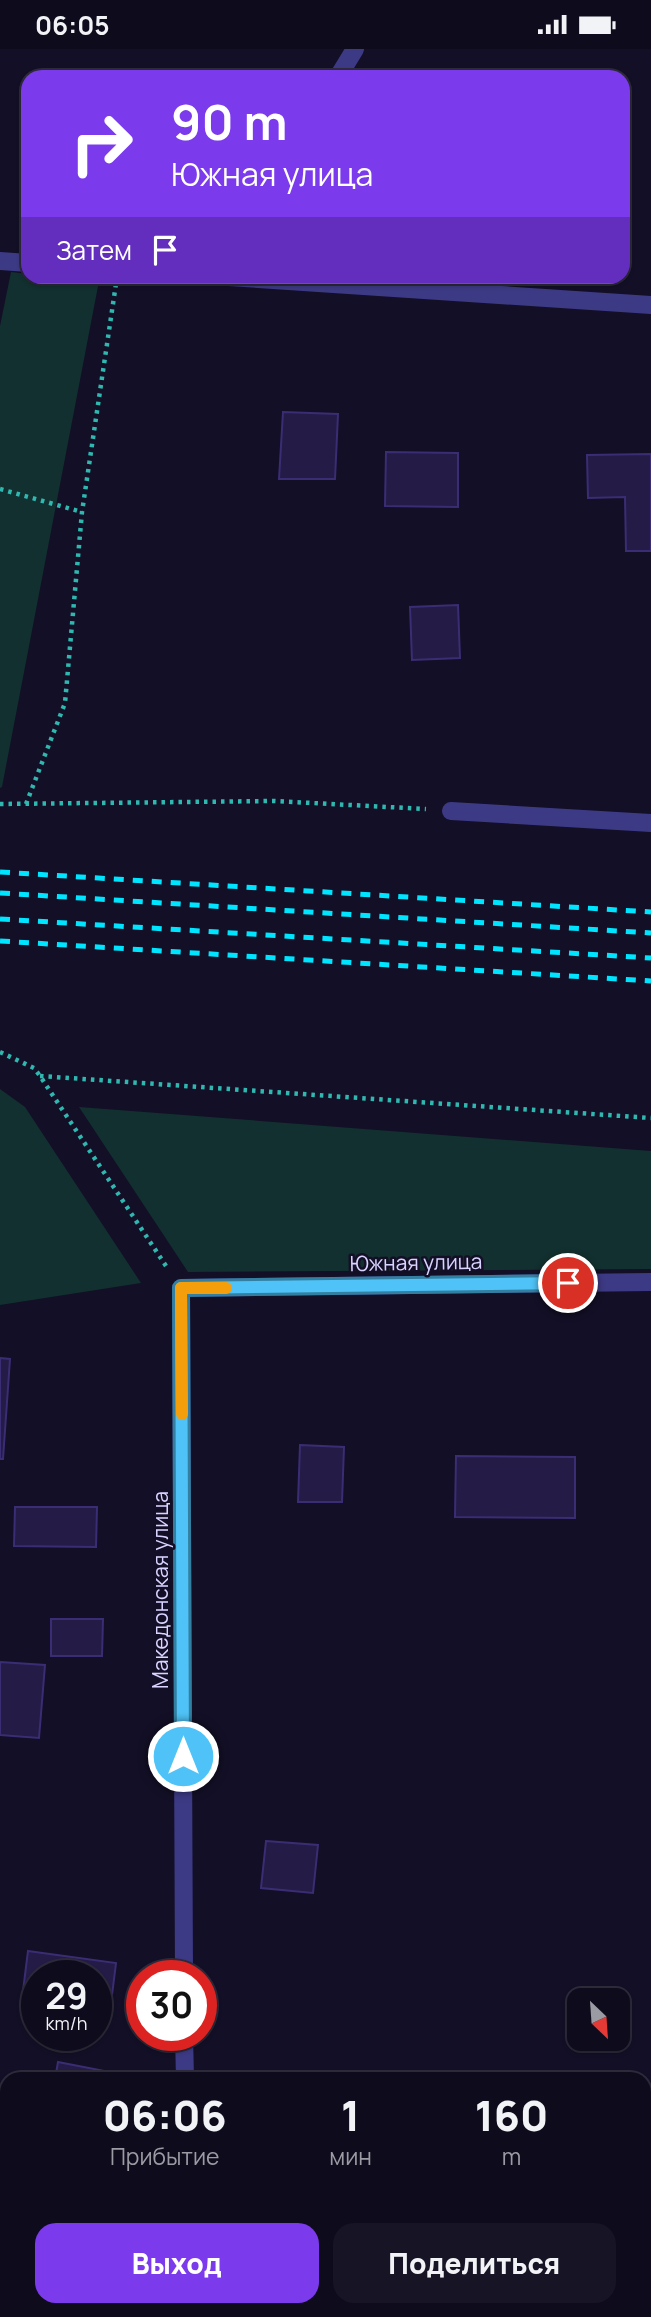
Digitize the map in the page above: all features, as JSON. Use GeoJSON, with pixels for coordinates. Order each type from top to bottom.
{"type":"FeatureCollection","features":[{"type":"Feature","properties":{"kind":"street"},"geometry":{"type":"LineString","coordinates":[[342,70],[355,49]]}},
{"type":"Feature","properties":{"kind":"street"},"geometry":{"type":"LineString","coordinates":[[0,261],[21,262]]}},
{"type":"Feature","properties":{"kind":"street"},"geometry":{"type":"LineString","coordinates":[[334,284],[651,305]]}},
{"type":"Feature","properties":{"kind":"street"},"geometry":{"type":"LineString","coordinates":[[451,811],[651,823]]}},
{"type":"Feature","properties":{"kind":"street","name":"Южная улица"},"geometry":{"type":"LineString","coordinates":[[181,1288],[651,1282]]}},
{"type":"Feature","properties":{"kind":"street","name":"Македонская улица"},"geometry":{"type":"LineString","coordinates":[[181,1288],[184,1960]]}},
{"type":"Feature","properties":{"kind":"street"},"geometry":{"type":"LineString","coordinates":[[184,2051],[185,2072]]}},
{"type":"Feature","properties":{"kind":"path"},"geometry":{"type":"LineString","coordinates":[[26,804],[65,703],[82,512],[116,284]]}},
{"type":"Feature","properties":{"kind":"path"},"geometry":{"type":"LineString","coordinates":[[0,489],[82,512]]}},
{"type":"Feature","properties":{"kind":"path"},"geometry":{"type":"LineString","coordinates":[[0,804],[274,801],[451,811]]}},
{"type":"Feature","properties":{"kind":"path"},"geometry":{"type":"LineString","coordinates":[[0,1052],[34,1068],[181,1288]]}},
{"type":"Feature","properties":{"kind":"path"},"geometry":{"type":"LineString","coordinates":[[40,1076],[651,1118]]}},
{"type":"Feature","properties":{"kind":"green space"},"geometry":{"type":"Polygon","coordinates":[[[11,272],[21,273],[21,284],[98,284],[0,788],[0,326],[11,272]]]}},
{"type":"Feature","properties":{"kind":"green space"},"geometry":{"type":"Polygon","coordinates":[[[0,1089],[25,1107],[141,1283],[0,1305],[0,1089]]]}},
{"type":"Feature","properties":{"kind":"green space"},"geometry":{"type":"Polygon","coordinates":[[[79,1107],[651,1151],[651,1269],[188,1272],[79,1107]]]}},
{"type":"Feature","properties":{"kind":"building"},"geometry":{"type":"Polygon","coordinates":[[[283,412],[338,414],[335,479],[279,479],[283,412]]]}},
{"type":"Feature","properties":{"kind":"building"},"geometry":{"type":"Polygon","coordinates":[[[386,452],[458,453],[458,507],[385,506],[386,452]]]}},
{"type":"Feature","properties":{"kind":"building"},"geometry":{"type":"Polygon","coordinates":[[[651,454],[651,551],[626,551],[625,497],[588,498],[587,455],[651,454]]]}},
{"type":"Feature","properties":{"kind":"building"},"geometry":{"type":"Polygon","coordinates":[[[458,605],[460,658],[412,660],[410,607],[458,605]]]}},
{"type":"Feature","properties":{"kind":"building"},"geometry":{"type":"Polygon","coordinates":[[[0,1358],[10,1359],[3,1459],[0,1459],[0,1358]]]}},
{"type":"Feature","properties":{"kind":"building"},"geometry":{"type":"Polygon","coordinates":[[[300,1445],[344,1447],[342,1502],[298,1502],[300,1445]]]}},
{"type":"Feature","properties":{"kind":"building"},"geometry":{"type":"Polygon","coordinates":[[[456,1456],[575,1457],[575,1518],[455,1517],[456,1456]]]}},
{"type":"Feature","properties":{"kind":"building"},"geometry":{"type":"Polygon","coordinates":[[[15,1507],[97,1507],[96,1547],[14,1546],[15,1507]]]}},
{"type":"Feature","properties":{"kind":"building"},"geometry":{"type":"Polygon","coordinates":[[[51,1619],[103,1619],[102,1656],[51,1656],[51,1619]]]}},
{"type":"Feature","properties":{"kind":"building"},"geometry":{"type":"Polygon","coordinates":[[[0,1662],[45,1665],[39,1738],[0,1735],[0,1662]]]}},
{"type":"Feature","properties":{"kind":"building"},"geometry":{"type":"Polygon","coordinates":[[[266,1841],[318,1845],[313,1893],[261,1888],[266,1841]]]}},
{"type":"Feature","properties":{"kind":"building"},"geometry":{"type":"Polygon","coordinates":[[[28,1951],[94,1960],[27,1960],[28,1951]]]}},
{"type":"Feature","properties":{"kind":"building"},"geometry":{"type":"Polygon","coordinates":[[[112,1962],[116,1963],[112,1995],[112,1962]]]}},
{"type":"Feature","properties":{"kind":"building"},"geometry":{"type":"Polygon","coordinates":[[[58,2062],[110,2072],[56,2072],[58,2062]]]}},
{"type":"Feature","properties":{"kind":"railway"},"geometry":{"type":"LineString","coordinates":[[0,872],[651,912]]}},
{"type":"Feature","properties":{"kind":"railway"},"geometry":{"type":"LineString","coordinates":[[0,893],[651,933]]}},
{"type":"Feature","properties":{"kind":"railway"},"geometry":{"type":"LineString","coordinates":[[0,919],[651,958]]}},
{"type":"Feature","properties":{"kind":"railway"},"geometry":{"type":"LineString","coordinates":[[0,941],[651,981]]}},
{"type":"Feature","properties":{"kind":"slow traffic"},"geometry":{"type":"LineString","coordinates":[[182,1414],[181,1288],[226,1288]]}},
{"type":"Feature","properties":{"kind":"route"},"geometry":{"type":"LineString","coordinates":[[183,1756],[181,1288],[568,1283]]}}]}
